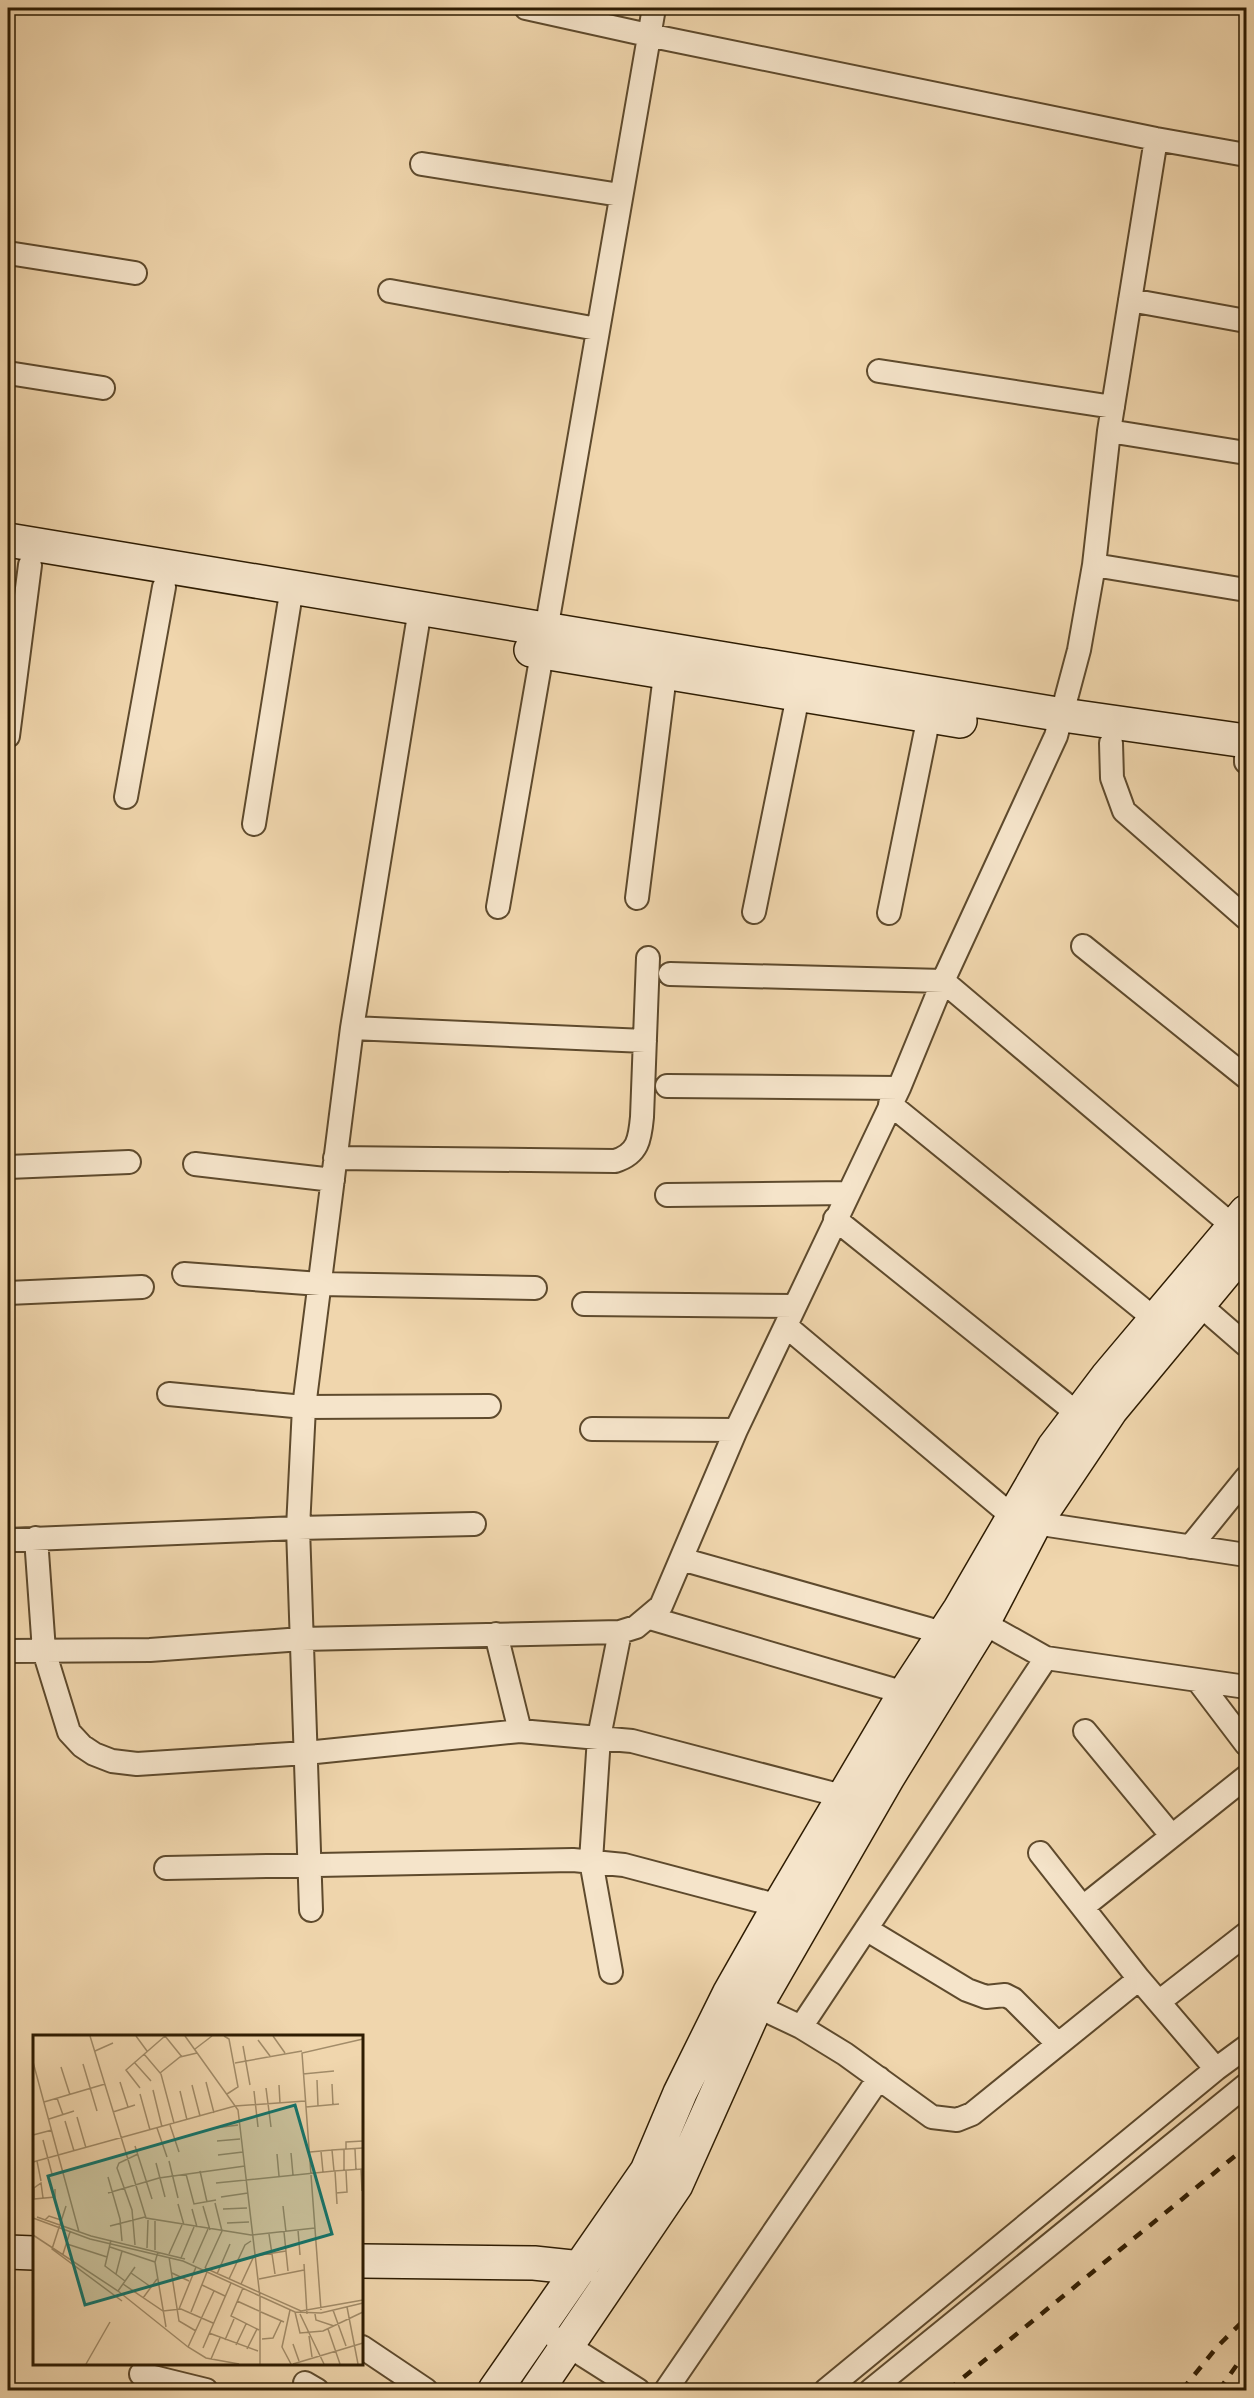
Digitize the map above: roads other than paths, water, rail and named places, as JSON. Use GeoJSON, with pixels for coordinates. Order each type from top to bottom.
{"type":"FeatureCollection","features":[{"type":"Feature","properties":{"kind":"street"},"geometry":{"type":"LineString","coordinates":[[526,8],[1156,139],[1246,154]]}},
{"type":"Feature","properties":{"kind":"street"},"geometry":{"type":"LineString","coordinates":[[498,908],[654,8]]}},
{"type":"Feature","properties":{"kind":"street"},"geometry":{"type":"LineString","coordinates":[[8,1651],[150,1650],[302,1639],[620,1632],[636,1627],[650,1618],[661,1606],[736,1430],[894,1096],[943,981],[1060,726],[1079,650],[1094,565],[1109,431],[1156,139]]}},
{"type":"Feature","properties":{"kind":"street"},"geometry":{"type":"LineString","coordinates":[[422,164],[620,195]]}},
{"type":"Feature","properties":{"kind":"street"},"geometry":{"type":"LineString","coordinates":[[8,253],[135,273]]}},
{"type":"Feature","properties":{"kind":"street"},"geometry":{"type":"LineString","coordinates":[[390,291],[597,329]]}},
{"type":"Feature","properties":{"kind":"street"},"geometry":{"type":"LineString","coordinates":[[1130,300],[1246,321]]}},
{"type":"Feature","properties":{"kind":"street"},"geometry":{"type":"LineString","coordinates":[[879,371],[1113,407]]}},
{"type":"Feature","properties":{"kind":"street"},"geometry":{"type":"LineString","coordinates":[[8,373],[103,388]]}},
{"type":"Feature","properties":{"kind":"street"},"geometry":{"type":"LineString","coordinates":[[1109,431],[1246,453]]}},
{"type":"Feature","properties":{"kind":"street"},"geometry":{"type":"LineString","coordinates":[[8,540],[290,598],[667,663],[1060,726],[1111,743],[1246,761]]}},
{"type":"Feature","properties":{"kind":"street"},"geometry":{"type":"LineString","coordinates":[[8,736],[19,563],[164,587],[290,598]]}},
{"type":"Feature","properties":{"kind":"street"},"geometry":{"type":"LineString","coordinates":[[1094,565],[1246,590]]}},
{"type":"Feature","properties":{"kind":"street"},"geometry":{"type":"LineString","coordinates":[[126,796],[164,587]]}},
{"type":"Feature","properties":{"kind":"street"},"geometry":{"type":"LineString","coordinates":[[254,824],[290,598]]}},
{"type":"Feature","properties":{"kind":"street"},"geometry":{"type":"LineString","coordinates":[[311,1910],[298,1527],[304,1407],[352,1028],[417,620]]}},
{"type":"Feature","properties":{"kind":"street"},"geometry":{"type":"LineString","coordinates":[[667,663],[798,696],[929,716],[1246,741]]}},
{"type":"Feature","properties":{"kind":"street"},"geometry":{"type":"LineString","coordinates":[[636,898],[667,663]]}},
{"type":"Feature","properties":{"kind":"street"},"geometry":{"type":"LineString","coordinates":[[754,912],[798,696]]}},
{"type":"Feature","properties":{"kind":"street"},"geometry":{"type":"LineString","coordinates":[[889,913],[929,716]]}},
{"type":"Feature","properties":{"kind":"street"},"geometry":{"type":"LineString","coordinates":[[1111,743],[1112,778],[1124,812],[1246,918]]}},
{"type":"Feature","properties":{"kind":"street"},"geometry":{"type":"LineString","coordinates":[[1083,946],[1246,1077]]}},
{"type":"Feature","properties":{"kind":"street"},"geometry":{"type":"LineString","coordinates":[[335,1158],[615,1161],[627,1157],[634,1151],[640,1137],[648,958]]}},
{"type":"Feature","properties":{"kind":"street"},"geometry":{"type":"LineString","coordinates":[[670,974],[943,981],[1242,1229]]}},
{"type":"Feature","properties":{"kind":"street"},"geometry":{"type":"LineString","coordinates":[[352,1028],[645,1041]]}},
{"type":"Feature","properties":{"kind":"street"},"geometry":{"type":"LineString","coordinates":[[667,1086],[894,1096],[1156,1320]]}},
{"type":"Feature","properties":{"kind":"street"},"geometry":{"type":"LineString","coordinates":[[8,1167],[129,1162]]}},
{"type":"Feature","properties":{"kind":"street"},"geometry":{"type":"LineString","coordinates":[[195,1164],[333,1180]]}},
{"type":"Feature","properties":{"kind":"street"},"geometry":{"type":"LineString","coordinates":[[667,1195],[848,1192]]}},
{"type":"Feature","properties":{"kind":"street"},"geometry":{"type":"LineString","coordinates":[[835,1219],[1078,1414]]}},
{"type":"Feature","properties":{"kind":"street"},"geometry":{"type":"LineString","coordinates":[[1024,1519],[1111,1410],[1200,1305],[1242,1229]]}},
{"type":"Feature","properties":{"kind":"street"},"geometry":{"type":"LineString","coordinates":[[537,2391],[554,2337],[581,2268],[647,2171],[680,2093],[888,1777],[962,1621],[1024,1519],[1078,1414],[1156,1320],[1242,1229]]}},
{"type":"Feature","properties":{"kind":"street"},"geometry":{"type":"LineString","coordinates":[[184,1274],[320,1284],[535,1288]]}},
{"type":"Feature","properties":{"kind":"street"},"geometry":{"type":"LineString","coordinates":[[8,1293],[142,1287]]}},
{"type":"Feature","properties":{"kind":"street"},"geometry":{"type":"LineString","coordinates":[[584,1304],[790,1316],[1024,1519],[1246,1555]]}},
{"type":"Feature","properties":{"kind":"street"},"geometry":{"type":"LineString","coordinates":[[1200,1305],[1246,1345]]}},
{"type":"Feature","properties":{"kind":"street"},"geometry":{"type":"LineString","coordinates":[[169,1394],[304,1407],[489,1406]]}},
{"type":"Feature","properties":{"kind":"street"},"geometry":{"type":"LineString","coordinates":[[592,1429],[736,1430]]}},
{"type":"Feature","properties":{"kind":"street"},"geometry":{"type":"LineString","coordinates":[[1190,1547],[1246,1478]]}},
{"type":"Feature","properties":{"kind":"street"},"geometry":{"type":"LineString","coordinates":[[8,1540],[298,1527],[474,1524]]}},
{"type":"Feature","properties":{"kind":"street"},"geometry":{"type":"LineString","coordinates":[[36,1538],[44,1651],[69,1732],[82,1746],[112,1761],[137,1764],[306,1753],[520,1731],[632,1741],[842,1796]]}},
{"type":"Feature","properties":{"kind":"street"},"geometry":{"type":"LineString","coordinates":[[681,1559],[962,1621],[1046,1658],[1246,1687]]}},
{"type":"Feature","properties":{"kind":"street"},"geometry":{"type":"LineString","coordinates":[[650,1618],[905,1693]]}},
{"type":"Feature","properties":{"kind":"street"},"geometry":{"type":"LineString","coordinates":[[495,2391],[554,2337],[676,2185],[778,1906],[905,1693],[962,1621]]}},
{"type":"Feature","properties":{"kind":"street"},"geometry":{"type":"LineString","coordinates":[[611,1972],[591,1861],[599,1737],[620,1632]]}},
{"type":"Feature","properties":{"kind":"street"},"geometry":{"type":"LineString","coordinates":[[496,1634],[520,1731]]}},
{"type":"Feature","properties":{"kind":"street"},"geometry":{"type":"LineString","coordinates":[[801,2027],[1046,1658]]}},
{"type":"Feature","properties":{"kind":"street"},"geometry":{"type":"LineString","coordinates":[[1199,1682],[1246,1744]]}},
{"type":"Feature","properties":{"kind":"street"},"geometry":{"type":"LineString","coordinates":[[1085,1731],[1171,1835]]}},
{"type":"Feature","properties":{"kind":"street"},"geometry":{"type":"LineString","coordinates":[[1083,1907],[1246,1777]]}},
{"type":"Feature","properties":{"kind":"street"},"geometry":{"type":"LineString","coordinates":[[1040,1853],[1139,1979],[1216,2069]]}},
{"type":"Feature","properties":{"kind":"street"},"geometry":{"type":"LineString","coordinates":[[166,1868],[591,1861],[624,1865],[778,1906]]}},
{"type":"Feature","properties":{"kind":"street"},"geometry":{"type":"LineString","coordinates":[[866,1929],[967,1990],[986,1997],[1005,1995],[1013,1999],[1058,2044]]}},
{"type":"Feature","properties":{"kind":"street"},"geometry":{"type":"LineString","coordinates":[[1160,2001],[1246,1934]]}},
{"type":"Feature","properties":{"kind":"street"},"geometry":{"type":"LineString","coordinates":[[742,2000],[801,2027],[879,2078],[932,2117],[957,2121],[972,2114],[1139,1979]]}},
{"type":"Feature","properties":{"kind":"street"},"geometry":{"type":"LineString","coordinates":[[826,2391],[1216,2069],[1246,2047]]}},
{"type":"Feature","properties":{"kind":"street"},"geometry":{"type":"LineString","coordinates":[[666,2391],[879,2078]]}},
{"type":"Feature","properties":{"kind":"street"},"geometry":{"type":"LineString","coordinates":[[871,2391],[1246,2085]]}},
{"type":"Feature","properties":{"kind":"street"},"geometry":{"type":"LineString","coordinates":[[8,2252],[33,2253]]}},
{"type":"Feature","properties":{"kind":"street"},"geometry":{"type":"LineString","coordinates":[[363,2261],[534,2263],[581,2268]]}},
{"type":"Feature","properties":{"kind":"street"},"geometry":{"type":"LineString","coordinates":[[554,2337],[638,2391]]}},
{"type":"Feature","properties":{"kind":"street"},"geometry":{"type":"LineString","coordinates":[[363,2348],[426,2391]]}},
{"type":"Feature","properties":{"kind":"street"},"geometry":{"type":"LineString","coordinates":[[141,2374],[206,2391]]}},
{"type":"Feature","properties":{"kind":"railway"},"geometry":{"type":"LineString","coordinates":[[948,2390],[1246,2147]]}},
{"type":"Feature","properties":{"kind":"railway"},"geometry":{"type":"LineString","coordinates":[[1182,2390],[1217,2347],[1246,2318]]}},
{"type":"Feature","properties":{"kind":"railway"},"geometry":{"type":"LineString","coordinates":[[1219,2390],[1246,2352]]}}]}
